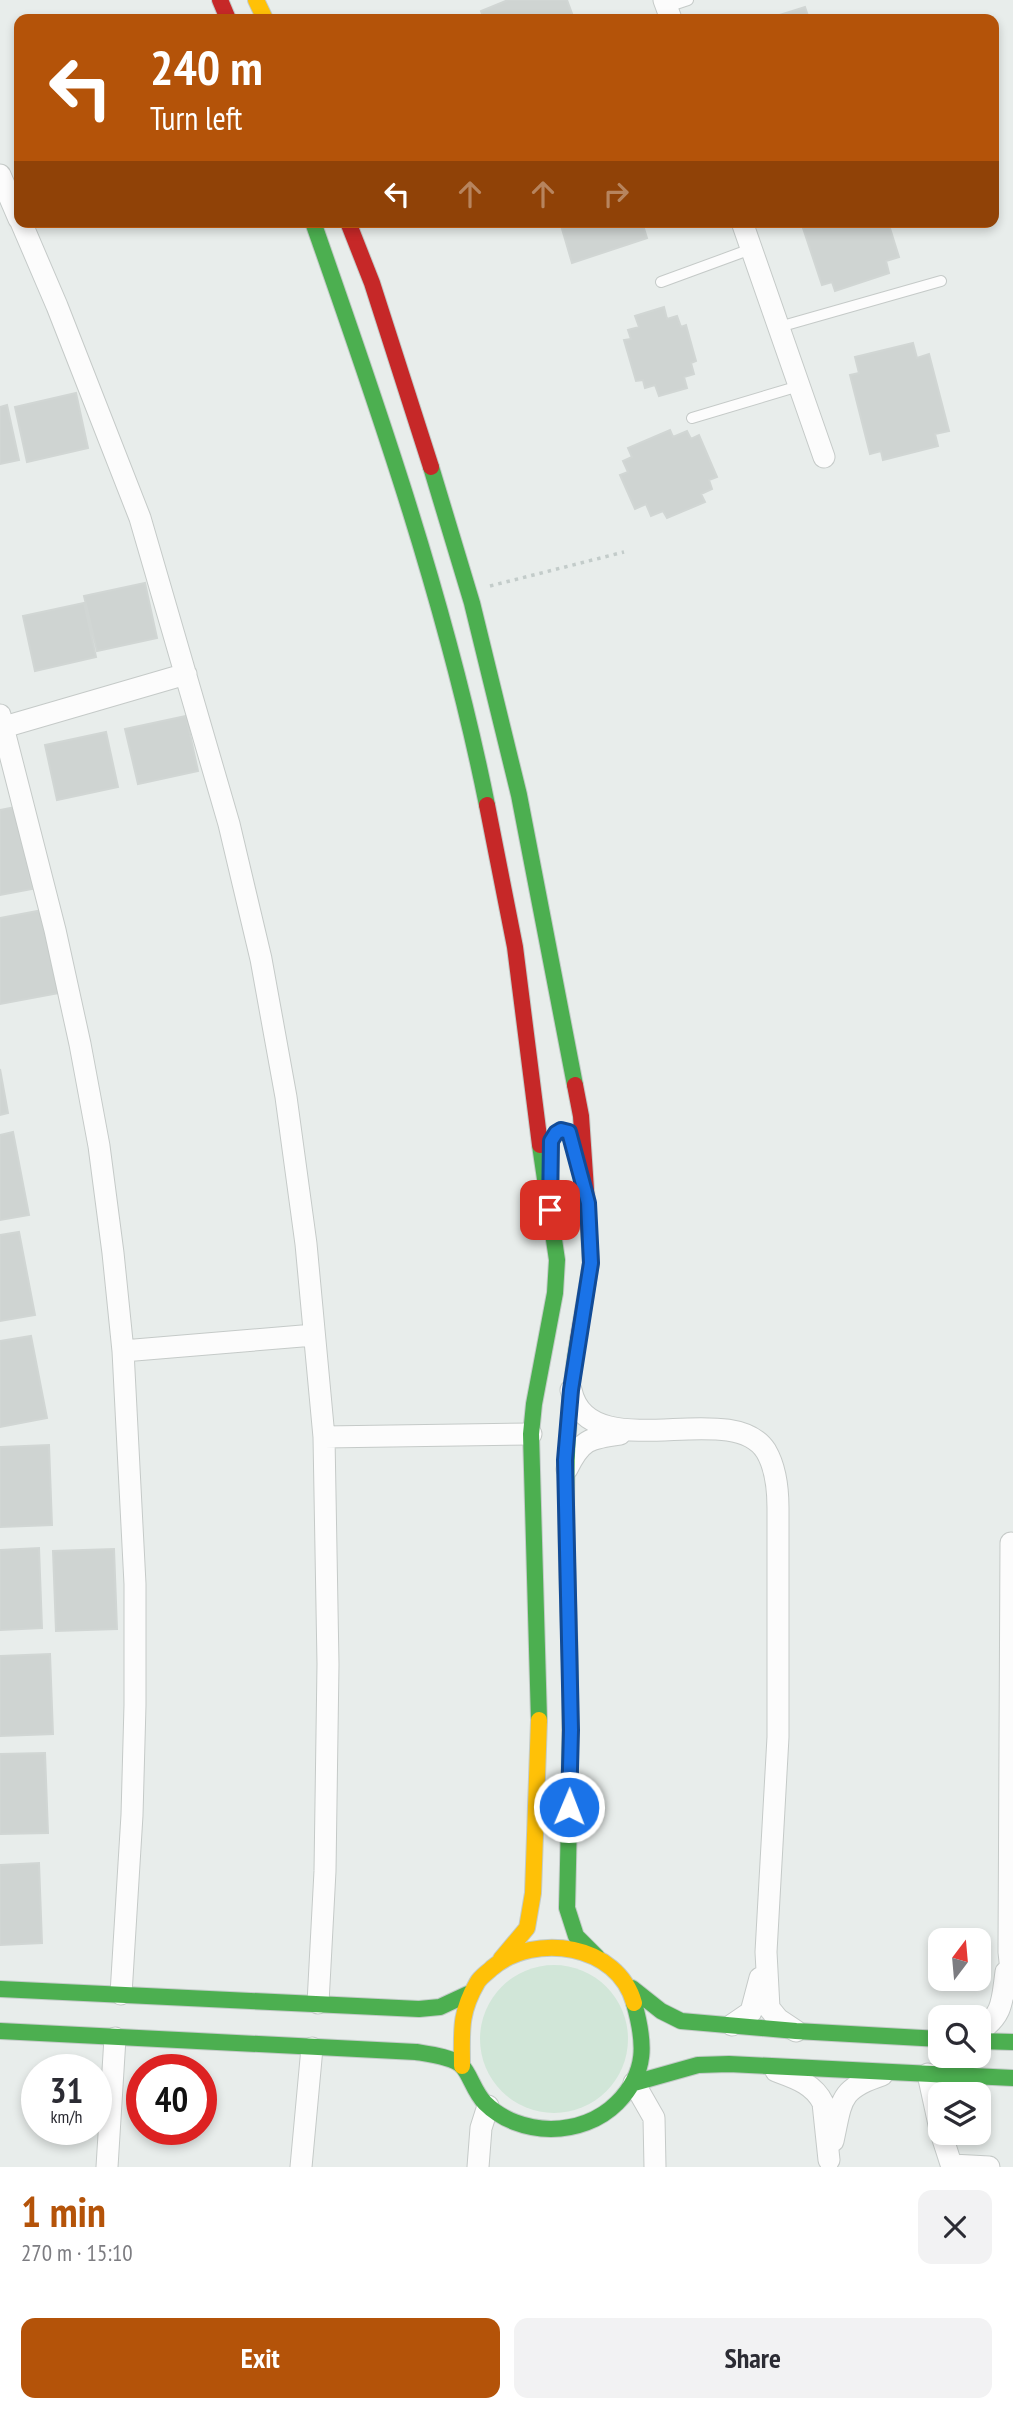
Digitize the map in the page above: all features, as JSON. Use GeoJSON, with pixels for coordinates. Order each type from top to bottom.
{"type":"FeatureCollection","features":[{"type":"Feature","properties":{"kind":"street"},"geometry":{"type":"LineString","coordinates":[[0,175],[14,207]]}},
{"type":"Feature","properties":{"kind":"street"},"geometry":{"type":"LineString","coordinates":[[23,228],[57,306],[140,518],[229,824],[263,972],[286,1097],[306,1244],[324,1437],[328,1664],[325,1871],[318,2003]]}},
{"type":"Feature","properties":{"kind":"street"},"geometry":{"type":"LineString","coordinates":[[315,228],[384,426],[454,663],[482,782],[525,1012],[557,1260],[555,1293],[531,1434],[540,1723],[533,1893],[527,1928],[501,1959],[482,1974],[468,1994],[460,2017],[457,2041],[462,2066],[472,2088],[488,2106],[510,2121],[534,2129],[560,2130],[585,2124],[607,2111],[623,2097],[634,2083],[643,2045],[642,2019],[633,1994],[617,1973]]}},
{"type":"Feature","properties":{"kind":"street"},"geometry":{"type":"LineString","coordinates":[[350,228],[394,348],[469,592],[517,783],[581,1116],[591,1263],[571,1390],[566,1472],[571,1730],[567,1908],[571,1931],[580,1943],[638,1994],[670,2018],[796,2031],[928,2038]]}},
{"type":"Feature","properties":{"kind":"street"},"geometry":{"type":"LineString","coordinates":[[744,228],[824,457]]}},
{"type":"Feature","properties":{"kind":"street"},"geometry":{"type":"LineString","coordinates":[[121,1994],[132,1815],[135,1665],[135,1584],[123,1351],[99,1146],[80,1044],[55,930],[2,721],[186,674]]}},
{"type":"Feature","properties":{"kind":"street"},"geometry":{"type":"LineString","coordinates":[[531,1057],[556,1103],[567,1094],[568,1057]]}},
{"type":"Feature","properties":{"kind":"street"},"geometry":{"type":"LineString","coordinates":[[550,1210],[551,1141],[560,1132],[569,1132],[574,1142],[588,1203]]}},
{"type":"Feature","properties":{"kind":"street"},"geometry":{"type":"LineString","coordinates":[[123,1351],[314,1335]]}},
{"type":"Feature","properties":{"kind":"street"},"geometry":{"type":"LineString","coordinates":[[571,1390],[578,1407],[590,1420],[607,1427],[738,1432],[751,1437],[765,1449],[778,1484],[778,1737],[766,1952],[769,2008],[778,2019],[796,2031]]}},
{"type":"Feature","properties":{"kind":"street"},"geometry":{"type":"LineString","coordinates":[[566,1472],[575,1452],[591,1438],[664,1430]]}},
{"type":"Feature","properties":{"kind":"street"},"geometry":{"type":"LineString","coordinates":[[324,1437],[531,1434]]}},
{"type":"Feature","properties":{"kind":"street"},"geometry":{"type":"LineString","coordinates":[[1012,1543],[1009,1952],[1013,1989]]}},
{"type":"Feature","properties":{"kind":"street"},"geometry":{"type":"LineString","coordinates":[[501,1959],[524,1948],[549,1945],[574,1948],[597,1957]]}},
{"type":"Feature","properties":{"kind":"street"},"geometry":{"type":"LineString","coordinates":[[732,2025],[748,2015],[753,2008],[766,1952]]}},
{"type":"Feature","properties":{"kind":"street"},"geometry":{"type":"LineString","coordinates":[[991,2022],[999,2013],[1009,1952]]}},
{"type":"Feature","properties":{"kind":"street"},"geometry":{"type":"LineString","coordinates":[[0,1989],[419,2010],[440,2007],[468,1994]]}},
{"type":"Feature","properties":{"kind":"street"},"geometry":{"type":"LineString","coordinates":[[0,2031],[416,2052],[439,2056],[462,2066]]}},
{"type":"Feature","properties":{"kind":"street"},"geometry":{"type":"LineString","coordinates":[[107,2167],[115,2038]]}},
{"type":"Feature","properties":{"kind":"street"},"geometry":{"type":"LineString","coordinates":[[991,2041],[1013,2042]]}},
{"type":"Feature","properties":{"kind":"street"},"geometry":{"type":"LineString","coordinates":[[301,2167],[312,2048]]}},
{"type":"Feature","properties":{"kind":"street"},"geometry":{"type":"LineString","coordinates":[[634,2083],[698,2066],[762,2065],[1013,2078]]}},
{"type":"Feature","properties":{"kind":"street"},"geometry":{"type":"LineString","coordinates":[[762,2065],[803,2082],[820,2096],[829,2164]]}},
{"type":"Feature","properties":{"kind":"street"},"geometry":{"type":"LineString","coordinates":[[829,2164],[839,2113],[847,2092],[866,2080],[891,2072]]}},
{"type":"Feature","properties":{"kind":"street"},"geometry":{"type":"LineString","coordinates":[[928,2074],[930,2082]]}},
{"type":"Feature","properties":{"kind":"street"},"geometry":{"type":"LineString","coordinates":[[634,2083],[654,2118],[654,2167]]}},
{"type":"Feature","properties":{"kind":"street"},"geometry":{"type":"LineString","coordinates":[[478,2167],[481,2128],[488,2106]]}},
{"type":"Feature","properties":{"kind":"street"},"geometry":{"type":"LineString","coordinates":[[945,2145],[952,2166],[989,2167]]}},
{"type":"Feature","properties":{"kind":"lane"},"geometry":{"type":"LineString","coordinates":[[667,9],[688,0]]}},
{"type":"Feature","properties":{"kind":"lane"},"geometry":{"type":"LineString","coordinates":[[661,282],[751,249]]}},
{"type":"Feature","properties":{"kind":"lane"},"geometry":{"type":"LineString","coordinates":[[779,327],[941,281]]}},
{"type":"Feature","properties":{"kind":"lane"},"geometry":{"type":"LineString","coordinates":[[692,418],[799,386]]}},
{"type":"Feature","properties":{"kind":"path"},"geometry":{"type":"LineString","coordinates":[[469,592],[624,552]]}},
{"type":"Feature","properties":{"kind":"green space"},"geometry":{"type":"Polygon","coordinates":[[[554,1965],[582,1971],[595,1977],[606,1987],[616,1998],[622,2011],[628,2039],[622,2067],[616,2080],[606,2091],[595,2101],[582,2107],[554,2113],[526,2107],[513,2101],[502,2091],[492,2080],[486,2067],[480,2039],[486,2011],[492,1998],[502,1987],[513,1977],[526,1971],[554,1965]]]}},
{"type":"Feature","properties":{"kind":"building"},"geometry":{"type":"Polygon","coordinates":[[[508,0],[567,0],[572,14],[482,14],[481,11],[508,0]]]}},
{"type":"Feature","properties":{"kind":"building"},"geometry":{"type":"Polygon","coordinates":[[[805,7],[807,14],[783,14],[805,7]]]}},
{"type":"Feature","properties":{"kind":"building"},"geometry":{"type":"Polygon","coordinates":[[[562,228],[644,228],[647,238],[572,263],[562,228]]]}},
{"type":"Feature","properties":{"kind":"building"},"geometry":{"type":"Polygon","coordinates":[[[803,228],[890,228],[899,257],[886,261],[889,273],[835,291],[832,282],[822,285],[803,228]]]}},
{"type":"Feature","properties":{"kind":"building"},"geometry":{"type":"Polygon","coordinates":[[[664,307],[667,319],[677,316],[681,327],[686,325],[696,361],[691,363],[694,374],[684,377],[687,388],[659,396],[655,385],[645,388],[643,380],[636,381],[624,340],[631,339],[628,330],[639,327],[635,316],[664,307]]]}},
{"type":"Feature","properties":{"kind":"building"},"geometry":{"type":"Polygon","coordinates":[[[913,343],[917,358],[929,354],[949,431],[935,434],[938,446],[883,460],[881,451],[870,454],[850,375],[859,373],[855,357],[913,343]]]}},
{"type":"Feature","properties":{"kind":"building"},"geometry":{"type":"Polygon","coordinates":[[[76,393],[88,448],[27,462],[15,407],[76,393]]]}},
{"type":"Feature","properties":{"kind":"building"},"geometry":{"type":"Polygon","coordinates":[[[7,405],[19,460],[0,464],[0,407],[7,405]]]}},
{"type":"Feature","properties":{"kind":"building"},"geometry":{"type":"Polygon","coordinates":[[[670,430],[673,437],[687,431],[691,439],[699,435],[717,477],[709,480],[712,489],[701,494],[705,502],[667,518],[663,511],[651,516],[646,504],[635,509],[620,475],[628,472],[623,461],[632,457],[628,448],[670,430]]]}},
{"type":"Feature","properties":{"kind":"building"},"geometry":{"type":"Polygon","coordinates":[[[145,583],[157,638],[97,651],[84,596],[145,583]]]}},
{"type":"Feature","properties":{"kind":"building"},"geometry":{"type":"Polygon","coordinates":[[[84,603],[96,657],[35,671],[23,616],[84,603]]]}},
{"type":"Feature","properties":{"kind":"building"},"geometry":{"type":"Polygon","coordinates":[[[186,716],[198,771],[138,784],[125,729],[186,716]]]}},
{"type":"Feature","properties":{"kind":"building"},"geometry":{"type":"Polygon","coordinates":[[[106,732],[118,787],[57,800],[45,745],[106,732]]]}},
{"type":"Feature","properties":{"kind":"building"},"geometry":{"type":"Polygon","coordinates":[[[16,807],[32,889],[0,895],[0,810],[16,807]]]}},
{"type":"Feature","properties":{"kind":"building"},"geometry":{"type":"Polygon","coordinates":[[[43,910],[59,993],[0,1004],[0,918],[43,910]]]}},
{"type":"Feature","properties":{"kind":"building"},"geometry":{"type":"Polygon","coordinates":[[[0,1069],[8,1113],[0,1115],[0,1069]]]}},
{"type":"Feature","properties":{"kind":"building"},"geometry":{"type":"Polygon","coordinates":[[[13,1132],[29,1215],[0,1220],[0,1135],[13,1132]]]}},
{"type":"Feature","properties":{"kind":"building"},"geometry":{"type":"Polygon","coordinates":[[[19,1232],[35,1315],[0,1321],[0,1235],[19,1232]]]}},
{"type":"Feature","properties":{"kind":"building"},"geometry":{"type":"Polygon","coordinates":[[[31,1336],[47,1418],[0,1427],[0,1341],[31,1336]]]}},
{"type":"Feature","properties":{"kind":"building"},"geometry":{"type":"Polygon","coordinates":[[[49,1445],[52,1525],[0,1527],[0,1447],[49,1445]]]}},
{"type":"Feature","properties":{"kind":"building"},"geometry":{"type":"Polygon","coordinates":[[[39,1548],[42,1628],[0,1630],[0,1550],[39,1548]]]}},
{"type":"Feature","properties":{"kind":"building"},"geometry":{"type":"Polygon","coordinates":[[[114,1549],[117,1629],[56,1631],[53,1551],[114,1549]]]}},
{"type":"Feature","properties":{"kind":"building"},"geometry":{"type":"Polygon","coordinates":[[[50,1654],[53,1734],[0,1736],[0,1656],[50,1654]]]}},
{"type":"Feature","properties":{"kind":"building"},"geometry":{"type":"Polygon","coordinates":[[[45,1753],[48,1833],[0,1834],[0,1754],[45,1753]]]}},
{"type":"Feature","properties":{"kind":"building"},"geometry":{"type":"Polygon","coordinates":[[[39,1863],[42,1943],[0,1945],[0,1865],[39,1863]]]}},
{"type":"Feature","properties":{"kind":"traffic: fast"},"geometry":{"type":"LineString","coordinates":[[315,228],[387,438],[432,583],[471,731],[487,805]]}},
{"type":"Feature","properties":{"kind":"traffic: fast"},"geometry":{"type":"LineString","coordinates":[[431,467],[472,603],[519,795],[575,1085]]}},
{"type":"Feature","properties":{"kind":"traffic: fast"},"geometry":{"type":"LineString","coordinates":[[539,1720],[531,1434],[555,1293],[557,1260],[540,1145]]}},
{"type":"Feature","properties":{"kind":"traffic: fast"},"geometry":{"type":"LineString","coordinates":[[578,1340],[572,1380],[567,1461],[570,1694],[567,1908],[576,1936],[597,1957]]}},
{"type":"Feature","properties":{"kind":"traffic: fast"},"geometry":{"type":"LineString","coordinates":[[632,1988],[661,2011],[681,2021],[928,2038]]}},
{"type":"Feature","properties":{"kind":"traffic: fast"},"geometry":{"type":"LineString","coordinates":[[0,1989],[419,2009],[440,2007],[468,1994]]}},
{"type":"Feature","properties":{"kind":"traffic: fast"},"geometry":{"type":"LineString","coordinates":[[0,2031],[416,2052],[458,2063],[481,2099],[499,2114],[532,2127],[551,2129],[586,2123],[603,2114],[627,2091],[639,2068],[642,2044],[634,2003]]}},
{"type":"Feature","properties":{"kind":"traffic: fast"},"geometry":{"type":"LineString","coordinates":[[991,2041],[1013,2042]]}},
{"type":"Feature","properties":{"kind":"traffic: fast"},"geometry":{"type":"LineString","coordinates":[[634,2083],[698,2065],[729,2064],[1013,2078]]}},
{"type":"Feature","properties":{"kind":"traffic: slow"},"geometry":{"type":"LineString","coordinates":[[256,0],[263,14]]}},
{"type":"Feature","properties":{"kind":"traffic: slow"},"geometry":{"type":"LineString","coordinates":[[501,1959],[527,1928],[533,1893],[539,1720]]}},
{"type":"Feature","properties":{"kind":"traffic: slow"},"geometry":{"type":"LineString","coordinates":[[462,2066],[464,2014],[471,1994],[482,1977],[510,1957],[530,1950],[552,1948],[573,1950],[593,1957],[611,1968],[625,1983],[634,2003]]}},
{"type":"Feature","properties":{"kind":"traffic: jam"},"geometry":{"type":"LineString","coordinates":[[220,0],[226,14]]}},
{"type":"Feature","properties":{"kind":"traffic: jam"},"geometry":{"type":"LineString","coordinates":[[350,228],[372,283],[431,467]]}},
{"type":"Feature","properties":{"kind":"traffic: jam"},"geometry":{"type":"LineString","coordinates":[[487,805],[515,947],[540,1145]]}},
{"type":"Feature","properties":{"kind":"traffic: jam"},"geometry":{"type":"LineString","coordinates":[[575,1085],[581,1116],[591,1263],[578,1340]]}},
{"type":"Feature","properties":{"kind":"route"},"geometry":{"type":"LineString","coordinates":[[550,1210],[551,1141],[556,1133],[565,1130],[574,1142],[588,1203],[591,1263],[583,1323],[573,1369],[565,1460],[571,1730],[569,1807]]}}]}
